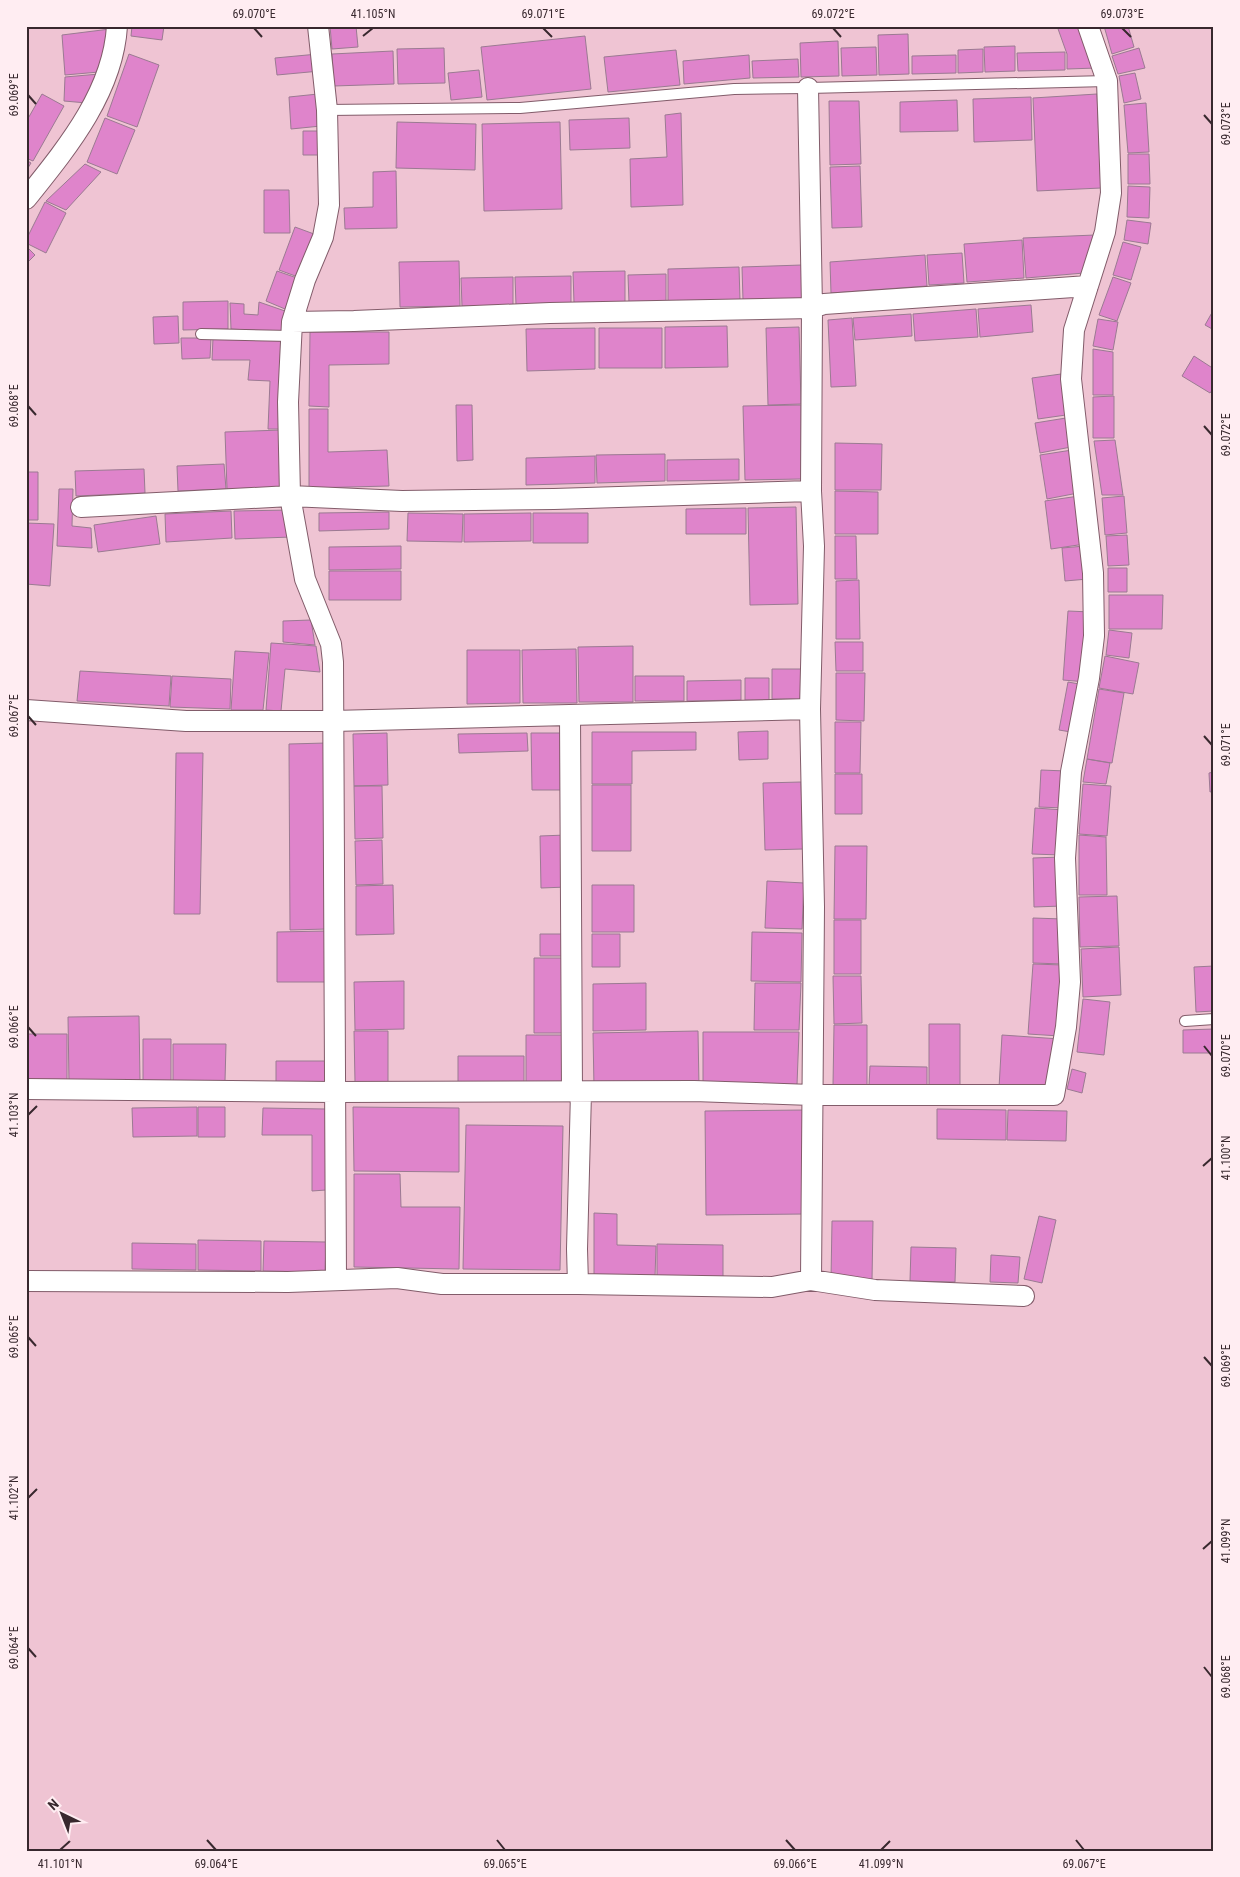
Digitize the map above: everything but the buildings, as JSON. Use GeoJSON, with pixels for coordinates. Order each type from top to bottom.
{"type":"FeatureCollection","features":[{"type":"Feature","properties":{"kind":"street"},"geometry":{"type":"LineString","coordinates":[[26,199],[77,132],[104,84],[116,40],[117,26]]}},
{"type":"Feature","properties":{"kind":"street"},"geometry":{"type":"LineString","coordinates":[[318,26],[327,110],[329,204],[323,237],[305,280],[291,329],[288,402],[290,496],[305,578],[331,644],[333,662],[336,1279]]}},
{"type":"Feature","properties":{"kind":"street"},"geometry":{"type":"LineString","coordinates":[[26,1088],[334,1092],[694,1092],[812,1095],[1052,1096],[1055,1093],[1066,1026],[1070,982],[1065,858],[1071,772],[1089,678],[1094,636],[1093,573],[1071,379],[1074,330],[1105,232],[1111,194],[1107,81],[1088,26]]}},
{"type":"Feature","properties":{"kind":"street"},"geometry":{"type":"LineString","coordinates":[[808,88],[812,308],[811,491],[814,546],[810,709],[814,907],[811,1280]]}},
{"type":"Feature","properties":{"kind":"street"},"geometry":{"type":"LineString","coordinates":[[291,329],[354,321],[550,313],[812,308],[824,304],[1088,286]]}},
{"type":"Feature","properties":{"kind":"street"},"geometry":{"type":"LineString","coordinates":[[81,507],[290,496],[402,501],[554,499],[811,491]]}},
{"type":"Feature","properties":{"kind":"street"},"geometry":{"type":"LineString","coordinates":[[26,710],[186,721],[333,721],[810,709]]}},
{"type":"Feature","properties":{"kind":"street"},"geometry":{"type":"LineString","coordinates":[[570,714],[578,1284]]}},
{"type":"Feature","properties":{"kind":"street"},"geometry":{"type":"LineString","coordinates":[[26,1282],[288,1282],[397,1278],[442,1284],[578,1284],[772,1288],[811,1280],[875,1290],[1024,1296]]}},
{"type":"Feature","properties":{"kind":"lane"},"geometry":{"type":"LineString","coordinates":[[327,110],[520,108],[734,88],[1107,81]]}},
{"type":"Feature","properties":{"kind":"lane"},"geometry":{"type":"LineString","coordinates":[[201,334],[291,329]]}},
{"type":"Feature","properties":{"kind":"lane"},"geometry":{"type":"LineString","coordinates":[[1185,1020],[1214,1019]]}}]}
